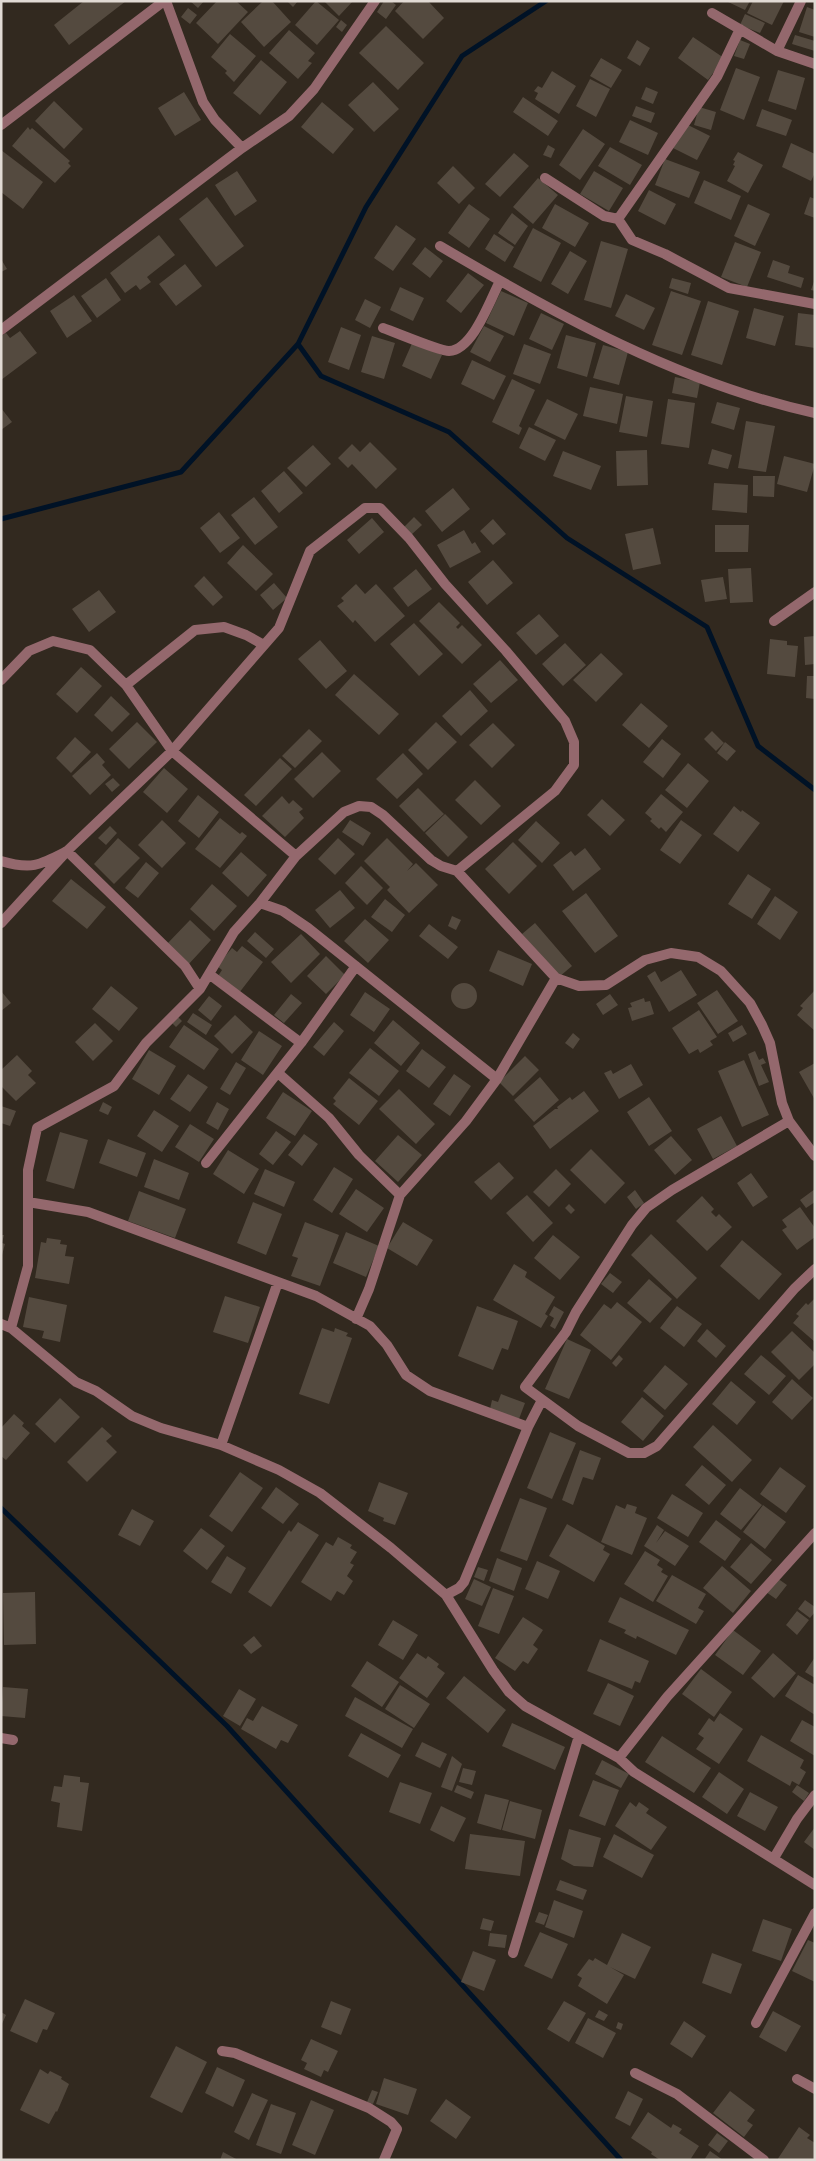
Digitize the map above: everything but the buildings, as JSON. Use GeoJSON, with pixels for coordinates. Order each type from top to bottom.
{"type":"FeatureCollection","features":[{"type":"Feature","properties":{"kind":"street"},"geometry":{"type":"LineString","coordinates":[[1,125],[165,1],[203,102],[215,120],[242,148]]}},
{"type":"Feature","properties":{"kind":"street"},"geometry":{"type":"LineString","coordinates":[[1,330],[242,148],[289,116],[314,89],[375,1]]}},
{"type":"Feature","properties":{"kind":"street"},"geometry":{"type":"LineString","coordinates":[[778,51],[801,1]]}},
{"type":"Feature","properties":{"kind":"street"},"geometry":{"type":"LineString","coordinates":[[712,13],[778,51],[815,64]]}},
{"type":"Feature","properties":{"kind":"street"},"geometry":{"type":"LineString","coordinates":[[618,219],[717,77],[740,29]]}},
{"type":"Feature","properties":{"kind":"street"},"geometry":{"type":"LineString","coordinates":[[545,178],[604,216],[618,219],[632,240],[665,254],[729,288],[815,304]]}},
{"type":"Feature","properties":{"kind":"street"},"geometry":{"type":"LineString","coordinates":[[440,246],[500,281],[623,345],[688,374],[778,405],[815,413]]}},
{"type":"Feature","properties":{"kind":"street"},"geometry":{"type":"LineString","coordinates":[[383,328],[449,351],[461,348],[470,339],[500,281]]}},
{"type":"Feature","properties":{"kind":"street"},"geometry":{"type":"LineString","coordinates":[[1,923],[67,850],[172,752],[279,628],[310,551],[366,508],[380,508],[409,538],[445,584],[566,721],[574,742],[574,765],[555,791],[457,871]]}},
{"type":"Feature","properties":{"kind":"street"},"geometry":{"type":"LineString","coordinates":[[774,621],[815,592]]}},
{"type":"Feature","properties":{"kind":"street"},"geometry":{"type":"LineString","coordinates":[[126,685],[195,630],[224,627],[246,634],[264,645]]}},
{"type":"Feature","properties":{"kind":"street"},"geometry":{"type":"LineString","coordinates":[[1,680],[29,651],[53,641],[90,650],[126,685],[172,752],[296,856]]}},
{"type":"Feature","properties":{"kind":"street"},"geometry":{"type":"LineString","coordinates":[[12,1328],[28,1266],[28,1170],[37,1128],[114,1086],[146,1043],[200,989],[234,932],[260,903],[296,856],[344,812],[358,806],[371,807],[383,815],[430,860],[457,871],[492,910],[514,930],[556,978],[579,986],[606,985],[645,960],[671,953],[698,957],[721,971],[750,1003],[762,1025],[770,1043],[782,1104],[789,1121],[815,1156]]}},
{"type":"Feature","properties":{"kind":"street"},"geometry":{"type":"LineString","coordinates":[[1,861],[28,867],[43,863],[67,850]]}},
{"type":"Feature","properties":{"kind":"street"},"geometry":{"type":"LineString","coordinates":[[67,850],[185,966],[200,989]]}},
{"type":"Feature","properties":{"kind":"street"},"geometry":{"type":"LineString","coordinates":[[260,903],[283,911],[308,928],[497,1079]]}},
{"type":"Feature","properties":{"kind":"street"},"geometry":{"type":"LineString","coordinates":[[206,1163],[278,1073],[356,966]]}},
{"type":"Feature","properties":{"kind":"street"},"geometry":{"type":"LineString","coordinates":[[209,974],[301,1042]]}},
{"type":"Feature","properties":{"kind":"street"},"geometry":{"type":"LineString","coordinates":[[356,1318],[369,1289],[400,1194],[466,1121],[497,1079],[556,978]]}},
{"type":"Feature","properties":{"kind":"street"},"geometry":{"type":"LineString","coordinates":[[278,1073],[329,1118],[359,1155],[400,1194]]}},
{"type":"Feature","properties":{"kind":"street"},"geometry":{"type":"LineString","coordinates":[[789,1121],[672,1190],[646,1208],[632,1225],[581,1304],[566,1332],[525,1387],[578,1426],[629,1453],[644,1453],[657,1446],[795,1288],[815,1269]]}},
{"type":"Feature","properties":{"kind":"street"},"geometry":{"type":"LineString","coordinates":[[28,1202],[88,1212],[316,1296],[370,1326],[387,1346],[406,1375],[430,1391],[528,1427]]}},
{"type":"Feature","properties":{"kind":"street"},"geometry":{"type":"LineString","coordinates":[[221,1445],[278,1282]]}},
{"type":"Feature","properties":{"kind":"street"},"geometry":{"type":"LineString","coordinates":[[1,1324],[12,1328],[76,1382],[96,1391],[132,1416],[161,1428],[221,1445],[279,1470],[320,1493],[391,1548],[446,1595],[493,1670],[509,1692],[525,1706],[619,1758],[634,1772],[815,1885]]}},
{"type":"Feature","properties":{"kind":"street"},"geometry":{"type":"LineString","coordinates":[[446,1595],[459,1588],[464,1582],[528,1427],[542,1400]]}},
{"type":"Feature","properties":{"kind":"street"},"geometry":{"type":"LineString","coordinates":[[619,1758],[667,1697],[815,1533]]}},
{"type":"Feature","properties":{"kind":"street"},"geometry":{"type":"LineString","coordinates":[[512,1953],[579,1736]]}},
{"type":"Feature","properties":{"kind":"street"},"geometry":{"type":"LineString","coordinates":[[1,1738],[13,1740]]}},
{"type":"Feature","properties":{"kind":"street"},"geometry":{"type":"LineString","coordinates":[[774,1858],[797,1818],[815,1795]]}},
{"type":"Feature","properties":{"kind":"street"},"geometry":{"type":"LineString","coordinates":[[756,2023],[815,1913]]}},
{"type":"Feature","properties":{"kind":"street"},"geometry":{"type":"LineString","coordinates":[[222,2051],[236,2053],[369,2108],[391,2122],[397,2129],[384,2160]]}},
{"type":"Feature","properties":{"kind":"street"},"geometry":{"type":"LineString","coordinates":[[635,2073],[677,2094],[764,2160]]}},
{"type":"Feature","properties":{"kind":"street"},"geometry":{"type":"LineString","coordinates":[[797,2078],[815,2089]]}},
{"type":"Feature","properties":{"kind":"waterway"},"geometry":{"type":"LineString","coordinates":[[1,519],[181,472],[298,344],[366,207],[462,56],[546,1]]}},
{"type":"Feature","properties":{"kind":"waterway"},"geometry":{"type":"LineString","coordinates":[[298,344],[321,376],[449,432],[567,538],[707,627],[758,746],[815,790]]}},
{"type":"Feature","properties":{"kind":"waterway"},"geometry":{"type":"LineString","coordinates":[[1,1508],[227,1726],[621,2160]]}}]}
